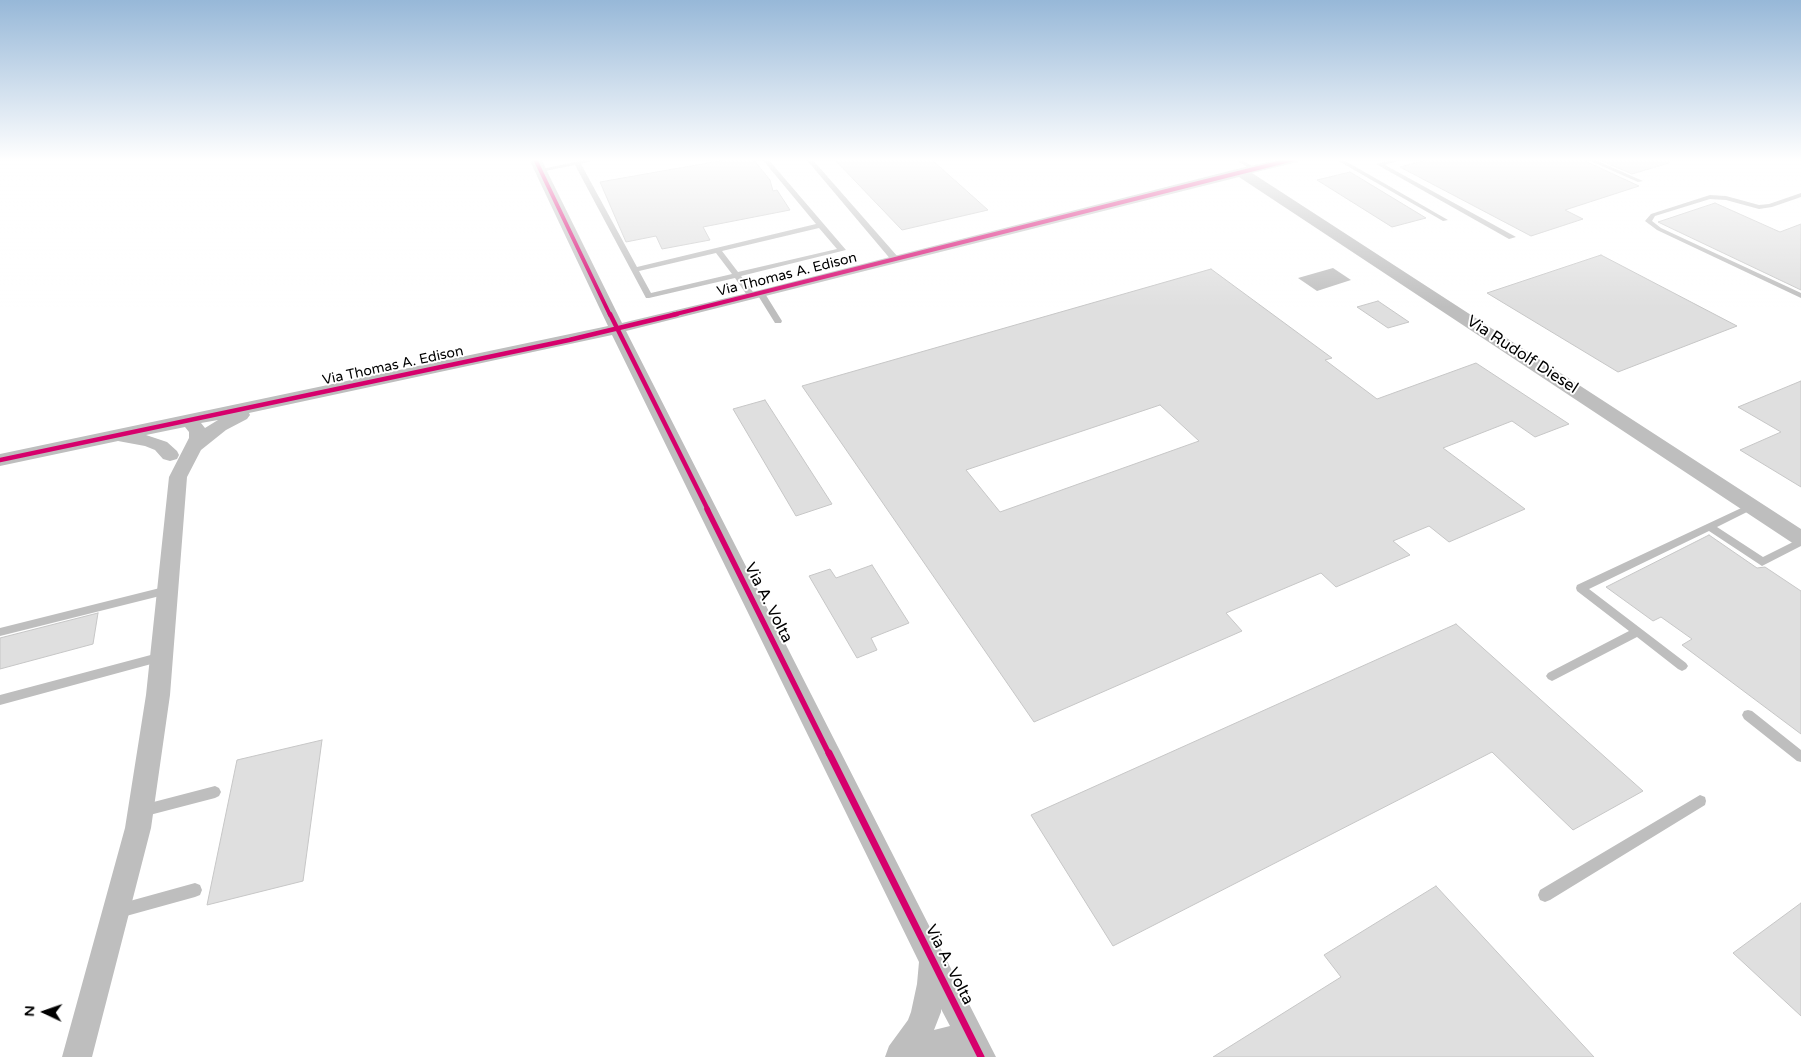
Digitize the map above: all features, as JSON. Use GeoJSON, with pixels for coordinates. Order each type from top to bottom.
{"type":"FeatureCollection","features":[{"type":"Feature","properties":{"kind":"street","name":"Via A. Volta"},"geometry":{"type":"LineString","coordinates":[[558,208],[933,960],[972,1051]]}},
{"type":"Feature","properties":{"kind":"street","name":"Via Thomas A. Edison"},"geometry":{"type":"LineString","coordinates":[[282,400],[617,329],[757,295],[1087,208]]}},
{"type":"Feature","properties":{"kind":"street","name":"Via Rudolf Diesel"},"geometry":{"type":"LineString","coordinates":[[1306,208],[1752,506],[1801,541]]}},
{"type":"Feature","properties":{"kind":"street"},"geometry":{"type":"LineString","coordinates":[[0,460],[282,400]]}},
{"type":"Feature","properties":{"kind":"street"},"geometry":{"type":"LineString","coordinates":[[174,466],[196,445],[234,418],[282,400]]}},
{"type":"Feature","properties":{"kind":"street"},"geometry":{"type":"LineString","coordinates":[[189,420],[198,430],[196,445]]}},
{"type":"Feature","properties":{"kind":"street"},"geometry":{"type":"LineString","coordinates":[[79,1054],[141,811],[158,695],[168,590],[174,466],[171,443],[189,420]]}},
{"type":"Feature","properties":{"kind":"street"},"geometry":{"type":"LineString","coordinates":[[89,442],[111,439],[139,440],[161,446],[174,466]]}},
{"type":"Feature","properties":{"kind":"street"},"geometry":{"type":"LineString","coordinates":[[900,1057],[920,1029],[926,1012],[932,984],[933,960]]}},
{"type":"Feature","properties":{"kind":"street"},"geometry":{"type":"LineString","coordinates":[[906,1057],[943,1042],[972,1051]]}},
{"type":"Feature","properties":{"kind":"lane"},"geometry":{"type":"LineString","coordinates":[[602,208],[649,296],[842,250],[807,208]]}},
{"type":"Feature","properties":{"kind":"lane"},"geometry":{"type":"LineString","coordinates":[[852,208],[895,259]]}},
{"type":"Feature","properties":{"kind":"lane"},"geometry":{"type":"LineString","coordinates":[[1425,208],[1445,220]]}},
{"type":"Feature","properties":{"kind":"lane"},"geometry":{"type":"LineString","coordinates":[[1460,208],[1512,237]]}},
{"type":"Feature","properties":{"kind":"lane"},"geometry":{"type":"LineString","coordinates":[[1674,208],[1653,215],[1648,221],[1659,229],[1801,296]]}},
{"type":"Feature","properties":{"kind":"lane"},"geometry":{"type":"LineString","coordinates":[[635,270],[821,225]]}},
{"type":"Feature","properties":{"kind":"lane"},"geometry":{"type":"LineString","coordinates":[[718,250],[737,275],[778,320]]}},
{"type":"Feature","properties":{"kind":"lane"},"geometry":{"type":"LineString","coordinates":[[1682,666],[1581,588],[1752,506]]}},
{"type":"Feature","properties":{"kind":"lane"},"geometry":{"type":"LineString","coordinates":[[1709,526],[1762,562],[1801,541]]}},
{"type":"Feature","properties":{"kind":"lane"},"geometry":{"type":"LineString","coordinates":[[0,632],[168,590]]}},
{"type":"Feature","properties":{"kind":"lane"},"geometry":{"type":"LineString","coordinates":[[1552,676],[1638,632]]}},
{"type":"Feature","properties":{"kind":"lane"},"geometry":{"type":"LineString","coordinates":[[0,700],[162,657]]}},
{"type":"Feature","properties":{"kind":"lane"},"geometry":{"type":"LineString","coordinates":[[1748,715],[1801,757]]}},
{"type":"Feature","properties":{"kind":"lane"},"geometry":{"type":"LineString","coordinates":[[141,811],[215,792]]}},
{"type":"Feature","properties":{"kind":"lane"},"geometry":{"type":"LineString","coordinates":[[1544,895],[1700,801]]}},
{"type":"Feature","properties":{"kind":"lane"},"geometry":{"type":"LineString","coordinates":[[116,912],[195,890]]}},
{"type":"Feature","properties":{"kind":"shaded area"},"geometry":{"type":"Polygon","coordinates":[[[1333,268],[1351,280],[1317,291],[1298,278],[1333,268]]]}},
{"type":"Feature","properties":{"kind":"building"},"geometry":{"type":"Polygon","coordinates":[[[611,208],[789,208],[790,210],[703,227],[710,240],[662,249],[656,236],[626,242],[611,208]]]}},
{"type":"Feature","properties":{"kind":"building"},"geometry":{"type":"Polygon","coordinates":[[[881,208],[986,208],[988,210],[902,230],[881,208]]]}},
{"type":"Feature","properties":{"kind":"building"},"geometry":{"type":"Polygon","coordinates":[[[1362,208],[1410,208],[1426,218],[1392,227],[1362,208]]]}},
{"type":"Feature","properties":{"kind":"building"},"geometry":{"type":"Polygon","coordinates":[[[1478,208],[1570,208],[1565,210],[1583,219],[1531,236],[1478,208]]]}},
{"type":"Feature","properties":{"kind":"building"},"geometry":{"type":"Polygon","coordinates":[[[1699,208],[1727,208],[1780,232],[1801,224],[1801,290],[1658,222],[1699,208]]]}},
{"type":"Feature","properties":{"kind":"building"},"geometry":{"type":"Polygon","coordinates":[[[1601,255],[1737,326],[1618,372],[1487,293],[1601,255]]]}},
{"type":"Feature","properties":{"kind":"building"},"geometry":{"type":"Polygon","coordinates":[[[1211,269],[1332,358],[1325,360],[1377,399],[1476,363],[1569,424],[1535,437],[1512,421],[1443,448],[1525,509],[1449,542],[1429,526],[1393,541],[1410,555],[1336,587],[1321,573],[1226,613],[1242,631],[1034,722],[802,386],[1211,269]],[[1160,405],[966,470],[1000,512],[1199,441],[1160,405]]]}},
{"type":"Feature","properties":{"kind":"building"},"geometry":{"type":"Polygon","coordinates":[[[1378,301],[1409,322],[1388,328],[1357,307],[1378,301]]]}},
{"type":"Feature","properties":{"kind":"building"},"geometry":{"type":"Polygon","coordinates":[[[1801,381],[1801,487],[1740,450],[1781,432],[1738,407],[1801,381]]]}},
{"type":"Feature","properties":{"kind":"building"},"geometry":{"type":"Polygon","coordinates":[[[765,400],[832,504],[796,516],[733,409],[765,400]]]}},
{"type":"Feature","properties":{"kind":"building"},"geometry":{"type":"Polygon","coordinates":[[[1709,535],[1757,568],[1765,567],[1801,591],[1801,734],[1682,645],[1692,639],[1661,617],[1653,621],[1606,587],[1709,535]]]}},
{"type":"Feature","properties":{"kind":"building"},"geometry":{"type":"Polygon","coordinates":[[[872,565],[909,623],[871,638],[877,650],[857,658],[809,576],[830,569],[836,578],[872,565]]]}},
{"type":"Feature","properties":{"kind":"building"},"geometry":{"type":"Polygon","coordinates":[[[98,613],[93,644],[0,669],[0,638],[98,613]]]}},
{"type":"Feature","properties":{"kind":"building"},"geometry":{"type":"Polygon","coordinates":[[[1456,624],[1643,791],[1573,830],[1492,752],[1113,946],[1031,815],[1456,624]]]}},
{"type":"Feature","properties":{"kind":"building"},"geometry":{"type":"Polygon","coordinates":[[[322,740],[303,881],[207,905],[237,760],[322,740]]]}},
{"type":"Feature","properties":{"kind":"building"},"geometry":{"type":"Polygon","coordinates":[[[1436,886],[1594,1057],[1213,1057],[1341,977],[1324,955],[1436,886]]]}},
{"type":"Feature","properties":{"kind":"building"},"geometry":{"type":"Polygon","coordinates":[[[1801,903],[1801,1016],[1733,953],[1801,903]]]}},
{"type":"Feature","properties":{"kind":"cycle path"},"geometry":{"type":"LineString","coordinates":[[559,208],[617,329],[981,1057]]}},
{"type":"Feature","properties":{"kind":"cycle path"},"geometry":{"type":"LineString","coordinates":[[0,460],[569,340],[761,294],[1099,208]]}}]}
